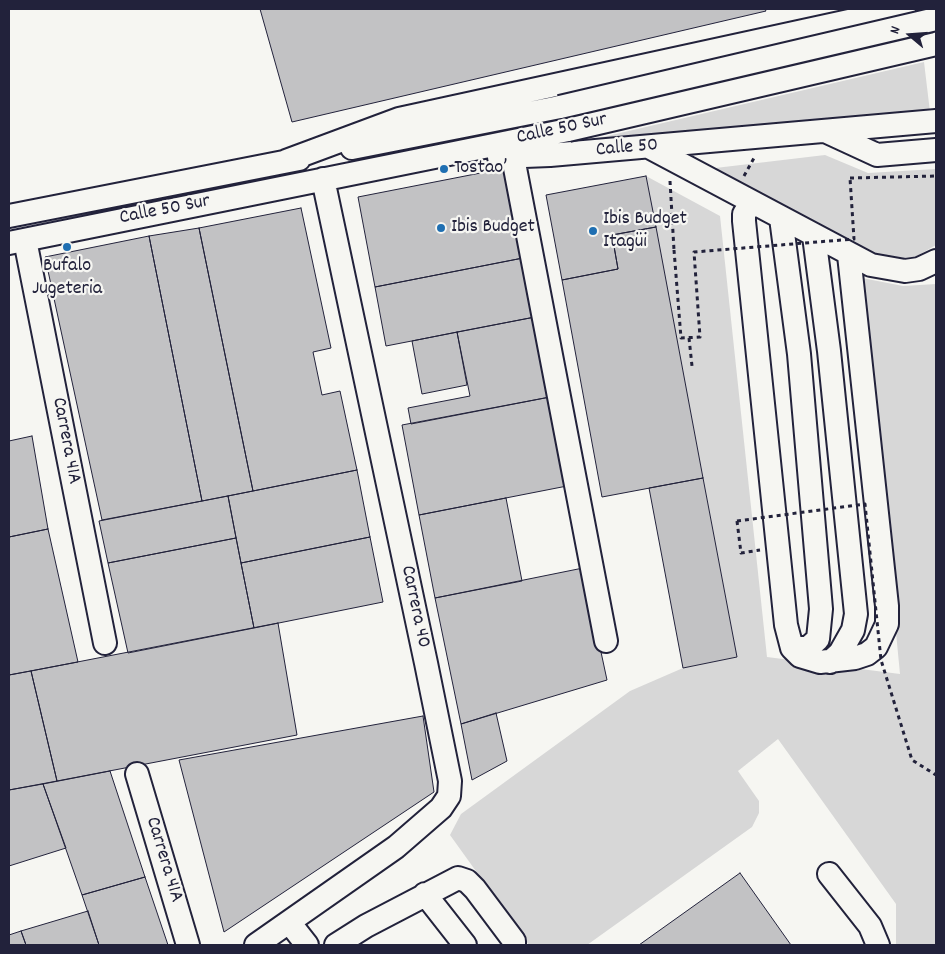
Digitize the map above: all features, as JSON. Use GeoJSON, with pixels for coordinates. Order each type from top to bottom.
{"type":"FeatureCollection","features":[{"type":"Feature","properties":{"kind":"street"},"geometry":{"type":"LineString","coordinates":[[286,161],[399,119],[904,9]]}},
{"type":"Feature","properties":{"kind":"street"},"geometry":{"type":"LineString","coordinates":[[930,9],[936,56]]}},
{"type":"Feature","properties":{"kind":"street","name":"Calle 50 Sur"},"geometry":{"type":"LineString","coordinates":[[9,216],[560,107],[936,19]]}},
{"type":"Feature","properties":{"kind":"street","name":"Calle 50 Sur"},"geometry":{"type":"LineString","coordinates":[[17,241],[430,158],[511,149],[568,130],[936,44]]}},
{"type":"Feature","properties":{"kind":"street","name":"Calle 50"},"geometry":{"type":"LineString","coordinates":[[511,149],[649,147],[936,121]]}},
{"type":"Feature","properties":{"kind":"street","name":"Calle 50"},"geometry":{"type":"LineString","coordinates":[[824,131],[877,155],[936,150]]}},
{"type":"Feature","properties":{"kind":"street"},"geometry":{"type":"LineString","coordinates":[[649,147],[871,265],[905,271],[919,270],[936,261]]}},
{"type":"Feature","properties":{"kind":"street"},"geometry":{"type":"LineString","coordinates":[[511,149],[606,641]]}},
{"type":"Feature","properties":{"kind":"street","name":"Carrera 40"},"geometry":{"type":"LineString","coordinates":[[256,945],[396,846],[440,808],[449,796],[450,781],[323,179]]}},
{"type":"Feature","properties":{"kind":"street"},"geometry":{"type":"LineString","coordinates":[[752,202],[744,214],[744,221],[786,625],[792,648],[800,656],[808,660],[830,662],[867,654],[876,647],[887,624],[887,606],[849,255]]}},
{"type":"Feature","properties":{"kind":"street"},"geometry":{"type":"LineString","coordinates":[[781,218],[799,354],[821,608],[818,639],[813,645],[804,650],[792,648]]}},
{"type":"Feature","properties":{"kind":"street"},"geometry":{"type":"LineString","coordinates":[[814,236],[856,614],[853,630],[840,653],[830,662]]}},
{"type":"Feature","properties":{"kind":"street","name":"Carrera 41A"},"geometry":{"type":"LineString","coordinates":[[17,241],[105,642]]}},
{"type":"Feature","properties":{"kind":"street","name":"Carrera 41A"},"geometry":{"type":"LineString","coordinates":[[137,774],[188,945]]}},
{"type":"Feature","properties":{"kind":"street"},"geometry":{"type":"LineString","coordinates":[[829,874],[870,926],[878,945]]}},
{"type":"Feature","properties":{"kind":"street"},"geometry":{"type":"LineString","coordinates":[[336,945],[366,926],[458,878],[467,881],[492,911],[514,941],[514,945]]}},
{"type":"Feature","properties":{"kind":"street"},"geometry":{"type":"LineString","coordinates":[[426,894],[465,945]]}},
{"type":"Feature","properties":{"kind":"street"},"geometry":{"type":"LineString","coordinates":[[288,922],[307,945]]}},
{"type":"Feature","properties":{"kind":"path"},"geometry":{"type":"LineString","coordinates":[[670,177],[681,338],[689,338],[700,337],[694,252],[854,240],[850,178],[936,176]]}},
{"type":"Feature","properties":{"kind":"path"},"geometry":{"type":"LineString","coordinates":[[689,338],[692,366]]}},
{"type":"Feature","properties":{"kind":"path"},"geometry":{"type":"LineString","coordinates":[[741,553],[737,521],[865,504],[880,660],[912,760],[936,775]]}},
{"type":"Feature","properties":{"kind":"shaded area"},"geometry":{"type":"Polygon","coordinates":[[[924,62],[930,112],[573,144],[924,62]]]}},
{"type":"Feature","properties":{"kind":"shaded area"},"geometry":{"type":"Polygon","coordinates":[[[825,155],[868,173],[936,169],[936,245],[912,259],[894,260],[863,251],[707,169],[825,155]]]}},
{"type":"Feature","properties":{"kind":"shaded area"},"geometry":{"type":"Polygon","coordinates":[[[646,176],[720,216],[767,657],[900,674],[862,278],[903,286],[936,284],[936,945],[896,945],[896,904],[778,739],[738,771],[759,801],[759,813],[752,827],[587,945],[529,945],[450,835],[461,814],[630,691],[683,668],[737,657],[646,176]]]}},
{"type":"Feature","properties":{"kind":"building"},"geometry":{"type":"Polygon","coordinates":[[[260,9],[765,9],[766,11],[292,122],[260,9]]]}},
{"type":"Feature","properties":{"kind":"building","name":"Ibis Budget"},"geometry":{"type":"Polygon","coordinates":[[[506,168],[523,258],[375,287],[358,197],[506,168]]]}},
{"type":"Feature","properties":{"kind":"building","name":"Ibis Budget Itagüi"},"geometry":{"type":"Polygon","coordinates":[[[646,176],[656,227],[612,235],[618,269],[562,280],[546,195],[646,176]]]}},
{"type":"Feature","properties":{"kind":"building"},"geometry":{"type":"Polygon","coordinates":[[[301,208],[331,348],[313,352],[322,395],[340,391],[357,470],[253,491],[199,228],[301,208]]]}},
{"type":"Feature","properties":{"kind":"building"},"geometry":{"type":"Polygon","coordinates":[[[656,227],[703,478],[602,497],[562,280],[618,269],[612,235],[656,227]]]}},
{"type":"Feature","properties":{"kind":"building"},"geometry":{"type":"Polygon","coordinates":[[[199,228],[253,491],[202,501],[149,236],[199,228]]]}},
{"type":"Feature","properties":{"kind":"building"},"geometry":{"type":"Polygon","coordinates":[[[149,236],[202,501],[102,520],[45,257],[149,236]]]}},
{"type":"Feature","properties":{"kind":"building"},"geometry":{"type":"Polygon","coordinates":[[[523,258],[535,317],[386,346],[375,287],[523,258]]]}},
{"type":"Feature","properties":{"kind":"building"},"geometry":{"type":"Polygon","coordinates":[[[535,317],[550,397],[411,424],[408,408],[470,396],[457,332],[535,317]]]}},
{"type":"Feature","properties":{"kind":"building"},"geometry":{"type":"Polygon","coordinates":[[[457,332],[467,385],[422,394],[412,341],[457,332]]]}},
{"type":"Feature","properties":{"kind":"building"},"geometry":{"type":"Polygon","coordinates":[[[550,397],[567,486],[419,515],[402,425],[550,397]]]}},
{"type":"Feature","properties":{"kind":"building"},"geometry":{"type":"Polygon","coordinates":[[[32,436],[48,529],[9,537],[9,441],[32,436]]]}},
{"type":"Feature","properties":{"kind":"building"},"geometry":{"type":"Polygon","coordinates":[[[357,470],[370,537],[241,563],[228,496],[357,470]]]}},
{"type":"Feature","properties":{"kind":"building"},"geometry":{"type":"Polygon","coordinates":[[[703,478],[737,657],[683,668],[649,488],[703,478]]]}},
{"type":"Feature","properties":{"kind":"building"},"geometry":{"type":"Polygon","coordinates":[[[228,496],[236,538],[108,563],[99,521],[228,496]]]}},
{"type":"Feature","properties":{"kind":"building"},"geometry":{"type":"Polygon","coordinates":[[[506,498],[522,581],[435,598],[419,515],[506,498]]]}},
{"type":"Feature","properties":{"kind":"building"},"geometry":{"type":"Polygon","coordinates":[[[48,529],[78,662],[9,675],[9,537],[48,529]]]}},
{"type":"Feature","properties":{"kind":"building"},"geometry":{"type":"Polygon","coordinates":[[[370,537],[383,602],[254,628],[241,563],[370,537]]]}},
{"type":"Feature","properties":{"kind":"building"},"geometry":{"type":"Polygon","coordinates":[[[236,538],[254,628],[128,653],[108,563],[236,538]]]}},
{"type":"Feature","properties":{"kind":"building"},"geometry":{"type":"Polygon","coordinates":[[[583,568],[607,680],[461,724],[435,598],[583,568]]]}},
{"type":"Feature","properties":{"kind":"building"},"geometry":{"type":"Polygon","coordinates":[[[278,623],[297,735],[57,781],[31,671],[278,623]]]}},
{"type":"Feature","properties":{"kind":"building"},"geometry":{"type":"Polygon","coordinates":[[[31,671],[57,781],[9,790],[9,675],[31,671]]]}},
{"type":"Feature","properties":{"kind":"building"},"geometry":{"type":"Polygon","coordinates":[[[496,713],[507,761],[472,780],[461,724],[496,713]]]}},
{"type":"Feature","properties":{"kind":"building"},"geometry":{"type":"Polygon","coordinates":[[[423,716],[434,792],[224,932],[179,760],[423,716]]]}},
{"type":"Feature","properties":{"kind":"building"},"geometry":{"type":"Polygon","coordinates":[[[110,771],[145,877],[82,895],[43,784],[110,771]]]}},
{"type":"Feature","properties":{"kind":"building"},"geometry":{"type":"Polygon","coordinates":[[[43,784],[66,848],[9,866],[9,790],[43,784]]]}},
{"type":"Feature","properties":{"kind":"building"},"geometry":{"type":"Polygon","coordinates":[[[740,873],[791,945],[639,945],[740,873]]]}},
{"type":"Feature","properties":{"kind":"building"},"geometry":{"type":"Polygon","coordinates":[[[145,877],[168,945],[99,945],[82,895],[145,877]]]}},
{"type":"Feature","properties":{"kind":"building"},"geometry":{"type":"Polygon","coordinates":[[[88,911],[99,945],[26,945],[21,931],[88,911]]]}},
{"type":"Feature","properties":{"kind":"building"},"geometry":{"type":"Polygon","coordinates":[[[21,931],[26,945],[9,945],[9,935],[21,931]]]}},
{"type":"Feature","properties":{"kind":"place","name":"Tostao’"},"geometry":{"type":"Point","coordinates":[444,169]}},
{"type":"Feature","properties":{"kind":"place","name":"Ibis Budget"},"geometry":{"type":"Point","coordinates":[441,228]}},
{"type":"Feature","properties":{"kind":"place","name":"Ibis Budget Itagüi"},"geometry":{"type":"Point","coordinates":[593,231]}},
{"type":"Feature","properties":{"kind":"place","name":"Bufalo Jugeteria"},"geometry":{"type":"Point","coordinates":[67,247]}}]}
